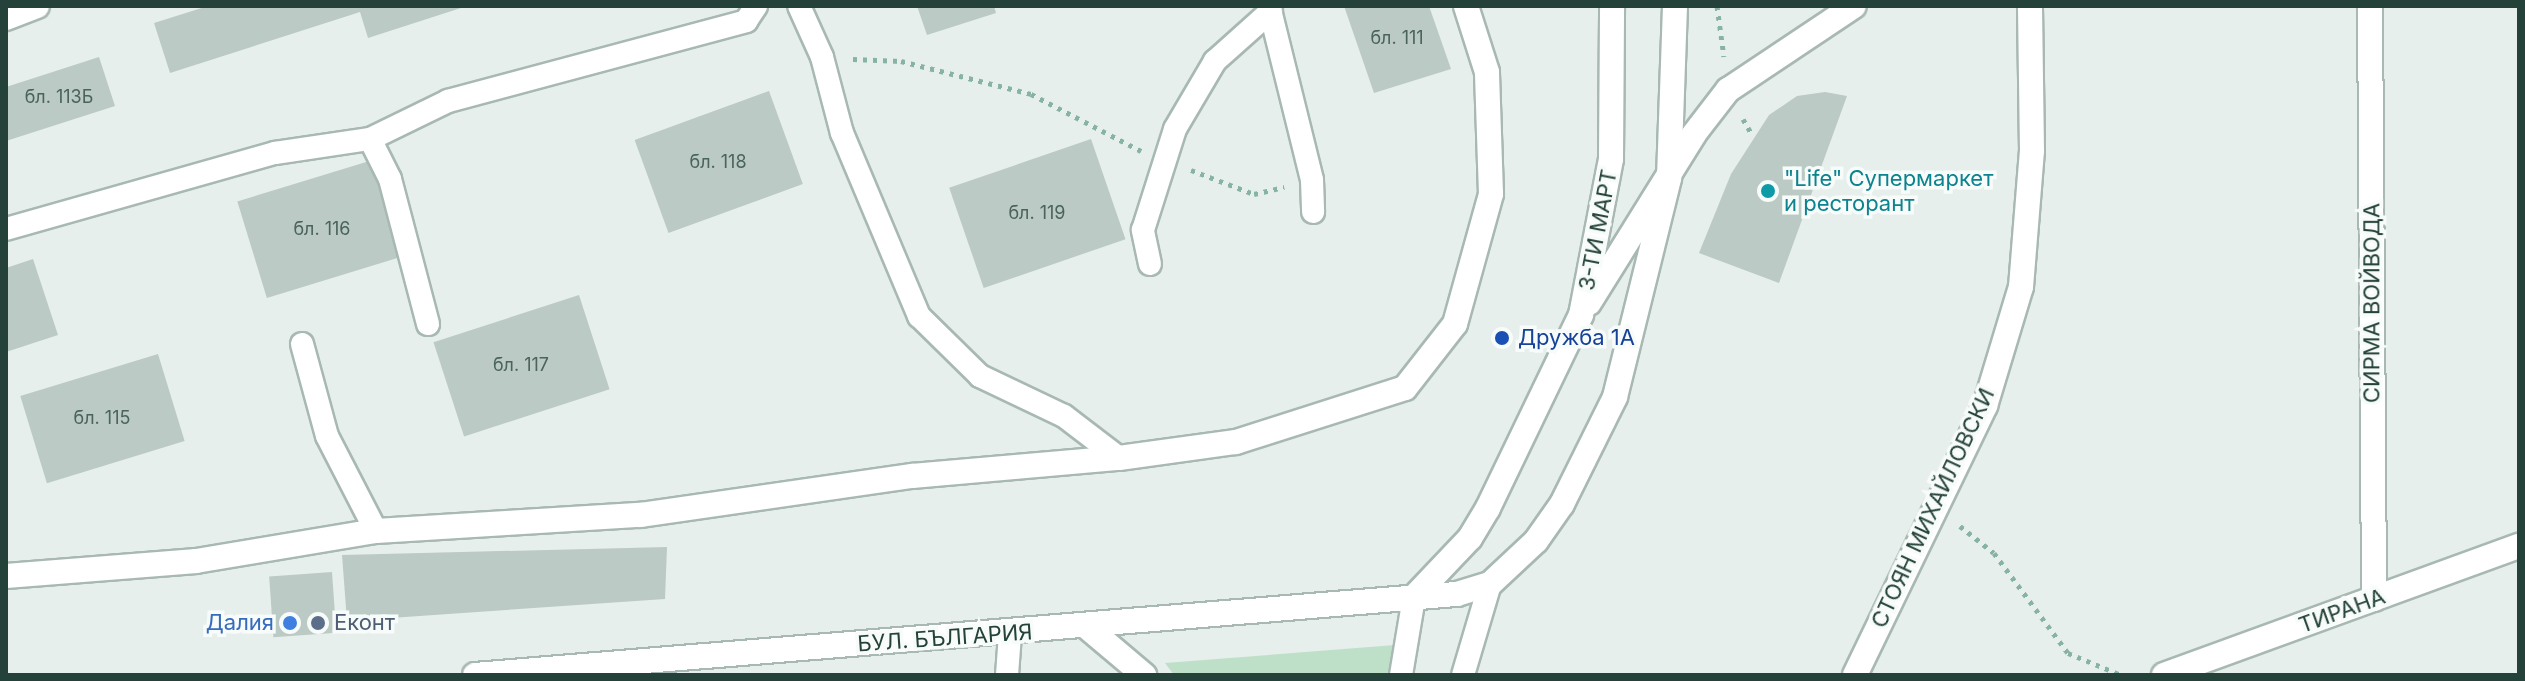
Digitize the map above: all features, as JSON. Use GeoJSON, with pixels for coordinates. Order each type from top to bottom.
{"type":"FeatureCollection","features":[{"type":"Feature","properties":{"kind":"street"},"geometry":{"type":"LineString","coordinates":[[6,18],[37,6]]}},
{"type":"Feature","properties":{"kind":"street"},"geometry":{"type":"LineString","coordinates":[[6,576],[196,561],[376,531],[641,515],[912,476],[1119,458],[1236,442],[1405,388],[1455,324],[1491,194],[1487,72],[1466,6]]}},
{"type":"Feature","properties":{"kind":"street","name":"3-ТИ МАРТ"},"geometry":{"type":"LineString","coordinates":[[1414,597],[1470,538],[1488,508],[1581,315],[1611,159],[1612,6]]}},
{"type":"Feature","properties":{"kind":"street"},"geometry":{"type":"LineString","coordinates":[[1490,584],[1536,541],[1590,455],[1615,397],[1669,178],[1675,6]]}},
{"type":"Feature","properties":{"kind":"street"},"geometry":{"type":"LineString","coordinates":[[1581,315],[1728,90],[1854,6]]}},
{"type":"Feature","properties":{"kind":"street","name":"СТОЯН МИХАЙЛОВСКИ"},"geometry":{"type":"LineString","coordinates":[[1855,675],[1985,406],[2021,287],[2032,151],[2030,6]]}},
{"type":"Feature","properties":{"kind":"street","name":"СИРМА ВОЙВОДА"},"geometry":{"type":"LineString","coordinates":[[2370,6],[2374,599]]}},
{"type":"Feature","properties":{"kind":"street","name":"ТИРАНА"},"geometry":{"type":"LineString","coordinates":[[2164,675],[2519,546]]}},
{"type":"Feature","properties":{"kind":"street","name":"БУЛ. БЪЛГАРИЯ"},"geometry":{"type":"LineString","coordinates":[[475,675],[1010,634],[1414,597],[1490,584]]}},
{"type":"Feature","properties":{"kind":"street"},"geometry":{"type":"LineString","coordinates":[[1087,627],[1144,675]]}},
{"type":"Feature","properties":{"kind":"lane"},"geometry":{"type":"LineString","coordinates":[[6,229],[275,153],[370,139],[448,101],[746,21],[756,6]]}},
{"type":"Feature","properties":{"kind":"lane"},"geometry":{"type":"LineString","coordinates":[[799,6],[822,57],[842,133],[919,316],[980,376],[1064,416],[1119,458]]}},
{"type":"Feature","properties":{"kind":"lane"},"geometry":{"type":"LineString","coordinates":[[1150,264],[1143,230],[1175,129],[1215,61],[1270,8]]}},
{"type":"Feature","properties":{"kind":"lane"},"geometry":{"type":"LineString","coordinates":[[1270,8],[1312,180],[1313,212]]}},
{"type":"Feature","properties":{"kind":"lane"},"geometry":{"type":"LineString","coordinates":[[370,139],[390,179],[428,324]]}},
{"type":"Feature","properties":{"kind":"lane"},"geometry":{"type":"LineString","coordinates":[[302,344],[327,436],[376,531]]}},
{"type":"Feature","properties":{"kind":"lane"},"geometry":{"type":"LineString","coordinates":[[1463,675],[1490,584]]}},
{"type":"Feature","properties":{"kind":"lane"},"geometry":{"type":"LineString","coordinates":[[1401,675],[1414,597]]}},
{"type":"Feature","properties":{"kind":"lane"},"geometry":{"type":"LineString","coordinates":[[1007,675],[1010,634]]}},
{"type":"Feature","properties":{"kind":"path"},"geometry":{"type":"LineString","coordinates":[[1717,6],[1724,60],[1719,68]]}},
{"type":"Feature","properties":{"kind":"path"},"geometry":{"type":"LineString","coordinates":[[822,57],[901,61],[1031,94],[1165,160],[1254,194],[1312,180]]}},
{"type":"Feature","properties":{"kind":"path"},"geometry":{"type":"LineString","coordinates":[[1937,507],[1994,553],[2068,653],[2121,675]]}},
{"type":"Feature","properties":{"kind":"green space"},"geometry":{"type":"Polygon","coordinates":[[[1395,645],[1393,675],[1174,675],[1165,663],[1395,645]]]}},
{"type":"Feature","properties":{"kind":"building"},"geometry":{"type":"Polygon","coordinates":[[[208,6],[464,7],[368,38],[360,12],[170,73],[154,23],[208,6]]]}},
{"type":"Feature","properties":{"kind":"building"},"geometry":{"type":"Polygon","coordinates":[[[917,6],[994,6],[996,13],[927,35],[917,6]]]}},
{"type":"Feature","properties":{"kind":"building"},"geometry":{"type":"Polygon","coordinates":[[[1344,6],[1429,6],[1451,69],[1374,93],[1344,6]]]}},
{"type":"Feature","properties":{"kind":"building"},"geometry":{"type":"Polygon","coordinates":[[[99,57],[115,106],[6,141],[6,87],[99,57]]]}},
{"type":"Feature","properties":{"kind":"building"},"geometry":{"type":"Polygon","coordinates":[[[769,91],[803,184],[668,233],[635,140],[769,91]]]}},
{"type":"Feature","properties":{"kind":"building","name":"\"Life\" Супермаркет и ресторант"},"geometry":{"type":"Polygon","coordinates":[[[1825,92],[1847,96],[1779,283],[1699,253],[1731,174],[1769,115],[1797,96],[1825,92]]]}},
{"type":"Feature","properties":{"kind":"building"},"geometry":{"type":"Polygon","coordinates":[[[1091,139],[1126,239],[984,288],[949,188],[1091,139]]]}},
{"type":"Feature","properties":{"kind":"building"},"geometry":{"type":"Polygon","coordinates":[[[376,159],[406,256],[267,298],[237,201],[376,159]]]}},
{"type":"Feature","properties":{"kind":"building"},"geometry":{"type":"Polygon","coordinates":[[[33,259],[58,335],[6,352],[6,268],[33,259]]]}},
{"type":"Feature","properties":{"kind":"building"},"geometry":{"type":"Polygon","coordinates":[[[579,295],[610,389],[464,436],[433,342],[579,295]]]}},
{"type":"Feature","properties":{"kind":"building"},"geometry":{"type":"Polygon","coordinates":[[[158,354],[185,441],[47,483],[20,396],[158,354]]]}},
{"type":"Feature","properties":{"kind":"building"},"geometry":{"type":"Polygon","coordinates":[[[667,547],[665,599],[347,621],[342,555],[667,547]]]}},
{"type":"Feature","properties":{"kind":"building"},"geometry":{"type":"Polygon","coordinates":[[[332,572],[336,633],[273,637],[269,576],[332,572]]]}},
{"type":"Feature","properties":{"kind":"place","name":"\"Life\" Супермаркет и ресторант"},"geometry":{"type":"Point","coordinates":[1768,191]}},
{"type":"Feature","properties":{"kind":"place","name":"Дружба 1A"},"geometry":{"type":"Point","coordinates":[1502,338]}},
{"type":"Feature","properties":{"kind":"place","name":"Далия"},"geometry":{"type":"Point","coordinates":[290,623]}},
{"type":"Feature","properties":{"kind":"place","name":"Еконт"},"geometry":{"type":"Point","coordinates":[318,623]}}]}
